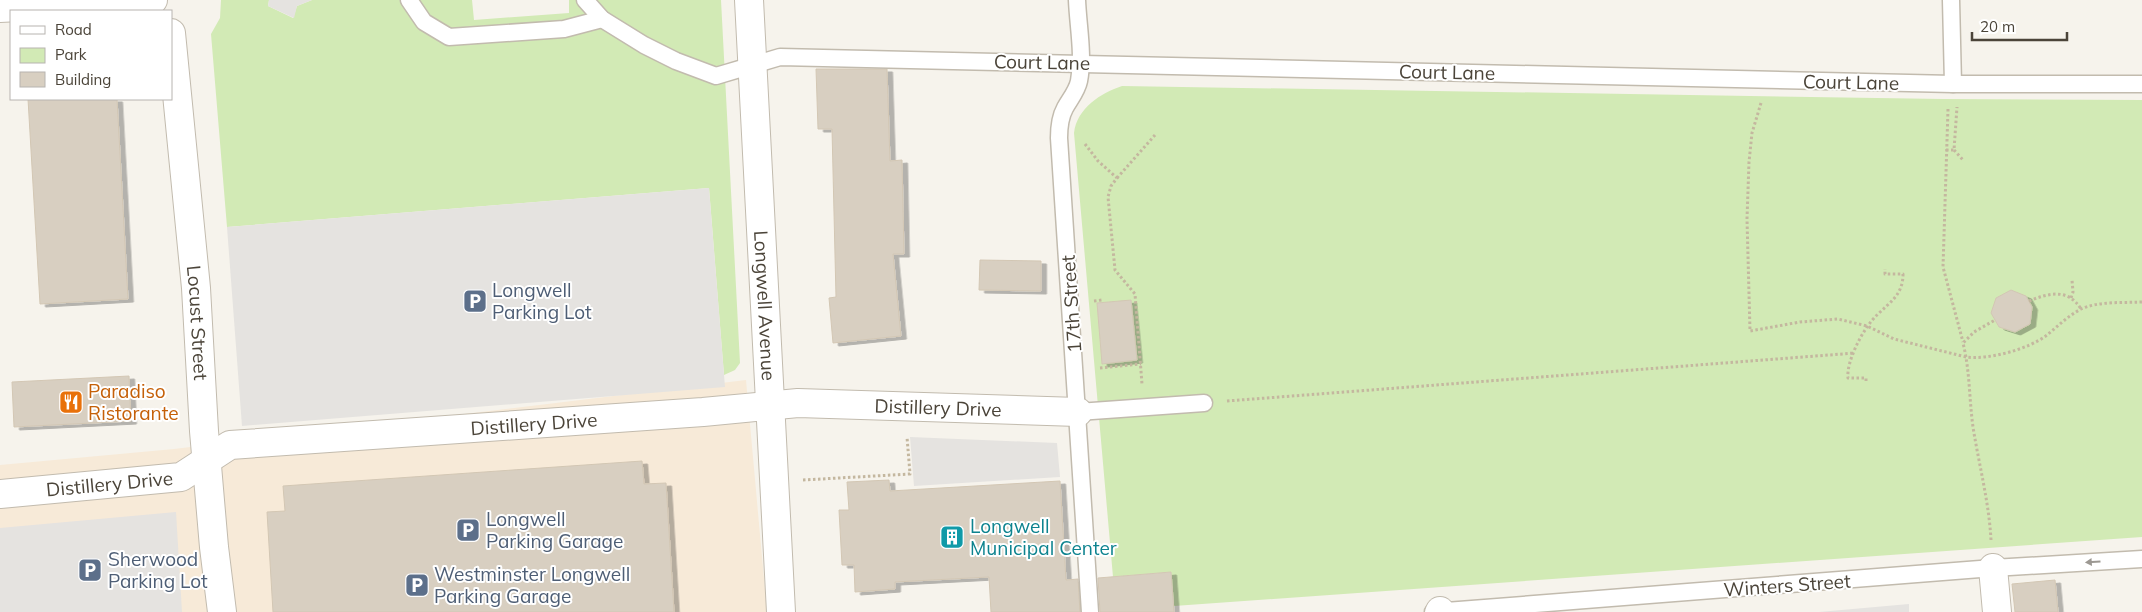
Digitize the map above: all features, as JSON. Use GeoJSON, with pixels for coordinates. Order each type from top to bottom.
{"type":"FeatureCollection","features":[{"type":"Feature","properties":{"kind":"street"},"geometry":{"type":"LineString","coordinates":[[0,8],[153,0]]}},
{"type":"Feature","properties":{"kind":"street","name":"Longwell Avenue"},"geometry":{"type":"LineString","coordinates":[[749,0],[781,612]]}},
{"type":"Feature","properties":{"kind":"street","name":"Locust Street"},"geometry":{"type":"LineString","coordinates":[[172,44],[196,288],[207,460],[214,547],[222,612]]}},
{"type":"Feature","properties":{"kind":"street","name":"Distillery Drive"},"geometry":{"type":"LineString","coordinates":[[0,494],[181,477],[230,445],[703,412],[798,403],[1078,412]]}},
{"type":"Feature","properties":{"kind":"street"},"geometry":{"type":"LineString","coordinates":[[1993,568],[1996,612]]}},
{"type":"Feature","properties":{"kind":"lane"},"geometry":{"type":"LineString","coordinates":[[409,0],[424,22],[449,37],[564,29],[602,19]]}},
{"type":"Feature","properties":{"kind":"lane","name":"Court Lane"},"geometry":{"type":"LineString","coordinates":[[585,0],[602,19],[644,45],[676,61],[716,76],[780,57],[1080,63],[1955,91],[2142,84]]}},
{"type":"Feature","properties":{"kind":"lane","name":"17th Street"},"geometry":{"type":"LineString","coordinates":[[1077,0],[1080,63],[1077,89],[1064,110],[1059,124],[1059,138],[1090,612]]}},
{"type":"Feature","properties":{"kind":"lane"},"geometry":{"type":"LineString","coordinates":[[1951,0],[1955,91]]}},
{"type":"Feature","properties":{"kind":"lane"},"geometry":{"type":"LineString","coordinates":[[1078,412],[1204,403]]}},
{"type":"Feature","properties":{"kind":"lane","name":"Winters Street"},"geometry":{"type":"LineString","coordinates":[[1433,612],[1993,568],[2142,559]]}},
{"type":"Feature","properties":{"kind":"path"},"geometry":{"type":"LineString","coordinates":[[1955,91],[1954,150],[1963,160]]}},
{"type":"Feature","properties":{"kind":"path"},"geometry":{"type":"LineString","coordinates":[[1949,103],[1943,267],[1966,357],[1973,424],[1991,536]]}},
{"type":"Feature","properties":{"kind":"path"},"geometry":{"type":"LineString","coordinates":[[1761,105],[1752,133],[1749,162],[1747,219],[1750,331],[1825,319],[1851,321],[1868,326],[1894,339],[1966,357],[1978,358],[2016,350],[2040,339],[2066,318],[2081,309],[2097,304],[2142,302]]}},
{"type":"Feature","properties":{"kind":"path"},"geometry":{"type":"LineString","coordinates":[[1144,407],[1135,294],[1115,270],[1108,197],[1111,186],[1155,134]]}},
{"type":"Feature","properties":{"kind":"path"},"geometry":{"type":"LineString","coordinates":[[1059,138],[1076,138],[1084,143],[1098,161],[1117,178]]}},
{"type":"Feature","properties":{"kind":"path"},"geometry":{"type":"LineString","coordinates":[[1946,150],[1954,150]]}},
{"type":"Feature","properties":{"kind":"path"},"geometry":{"type":"LineString","coordinates":[[1866,381],[1866,378],[1848,378],[1849,367],[1854,353],[1868,326],[1893,301],[1903,284],[1903,274],[1885,274],[1884,269]]}},
{"type":"Feature","properties":{"kind":"path"},"geometry":{"type":"LineString","coordinates":[[2071,298],[2073,292],[2072,280]]}},
{"type":"Feature","properties":{"kind":"path"},"geometry":{"type":"LineString","coordinates":[[2029,301],[2056,293],[2071,298],[2081,309]]}},
{"type":"Feature","properties":{"kind":"path"},"geometry":{"type":"LineString","coordinates":[[1963,343],[1982,327],[1995,320]]}},
{"type":"Feature","properties":{"kind":"path"},"geometry":{"type":"LineString","coordinates":[[1204,403],[1854,353]]}},
{"type":"Feature","properties":{"kind":"path"},"geometry":{"type":"LineString","coordinates":[[1100,368],[1141,364]]}},
{"type":"Feature","properties":{"kind":"path"},"geometry":{"type":"LineString","coordinates":[[800,480],[910,474],[907,434]]}},
{"type":"Feature","properties":{"kind":"shaded area"},"geometry":{"type":"Polygon","coordinates":[[[269,0],[312,0],[297,6],[294,18],[268,6],[269,0]]]}},
{"type":"Feature","properties":{"kind":"shaded area","name":"Longwell Parking Lot"},"geometry":{"type":"Polygon","coordinates":[[[709,188],[725,387],[242,426],[227,227],[709,188]]]}},
{"type":"Feature","properties":{"kind":"shaded area"},"geometry":{"type":"Polygon","coordinates":[[[746,380],[767,612],[0,612],[0,465],[174,449],[746,380]]]}},
{"type":"Feature","properties":{"kind":"shaded area"},"geometry":{"type":"Polygon","coordinates":[[[910,437],[1057,443],[1060,477],[914,486],[910,437]]]}},
{"type":"Feature","properties":{"kind":"shaded area","name":"Sherwood Parking Lot"},"geometry":{"type":"Polygon","coordinates":[[[176,512],[182,612],[0,612],[0,528],[176,512]]]}},
{"type":"Feature","properties":{"kind":"shaded area"},"geometry":{"type":"Polygon","coordinates":[[[1909,604],[1909,612],[1819,612],[1909,604]]]}},
{"type":"Feature","properties":{"kind":"green space"},"geometry":{"type":"Polygon","coordinates":[[[221,0],[269,0],[268,6],[293,18],[297,6],[312,0],[472,0],[474,20],[569,13],[569,0],[721,0],[740,363],[735,370],[724,375],[709,188],[227,227],[211,34],[220,18],[221,0]]]}},
{"type":"Feature","properties":{"kind":"green space"},"geometry":{"type":"Polygon","coordinates":[[[1122,86],[1943,99],[2142,100],[2142,537],[1174,606],[1171,572],[1113,577],[1074,133],[1080,116],[1091,103],[1098,97],[1122,86]]]}},
{"type":"Feature","properties":{"kind":"building"},"geometry":{"type":"Polygon","coordinates":[[[816,69],[887,69],[890,161],[902,160],[904,254],[893,254],[901,336],[833,343],[829,298],[836,297],[832,129],[818,129],[816,69]]]}},
{"type":"Feature","properties":{"kind":"building"},"geometry":{"type":"Polygon","coordinates":[[[28,100],[117,100],[128,299],[40,304],[28,100]]]}},
{"type":"Feature","properties":{"kind":"building"},"geometry":{"type":"Polygon","coordinates":[[[980,260],[1041,261],[1041,291],[979,290],[980,260]]]}},
{"type":"Feature","properties":{"kind":"building"},"geometry":{"type":"Polygon","coordinates":[[[2011,290],[2026,296],[2032,307],[2030,324],[2015,332],[1999,327],[1991,313],[1996,298],[2011,290]]]}},
{"type":"Feature","properties":{"kind":"building"},"geometry":{"type":"Polygon","coordinates":[[[1131,300],[1137,360],[1102,364],[1097,303],[1131,300]]]}},
{"type":"Feature","properties":{"kind":"building","name":"Paradiso Ristorante"},"geometry":{"type":"Polygon","coordinates":[[[129,376],[131,421],[14,427],[12,382],[129,376]]]}},
{"type":"Feature","properties":{"kind":"building","name":"Longwell Parking Garage"},"geometry":{"type":"Polygon","coordinates":[[[642,461],[644,484],[666,483],[674,612],[273,612],[267,512],[285,511],[283,486],[642,461]]]}},
{"type":"Feature","properties":{"kind":"building","name":"Longwell Municipal Center"},"geometry":{"type":"Polygon","coordinates":[[[889,480],[890,491],[1060,481],[1066,580],[1078,579],[1080,612],[991,612],[989,577],[895,582],[895,589],[855,592],[854,565],[842,565],[839,510],[849,510],[847,482],[889,480]]]}},
{"type":"Feature","properties":{"kind":"building"},"geometry":{"type":"Polygon","coordinates":[[[1171,572],[1174,612],[1100,612],[1098,578],[1171,572]]]}},
{"type":"Feature","properties":{"kind":"building"},"geometry":{"type":"Polygon","coordinates":[[[2055,580],[2058,612],[2015,612],[2012,584],[2055,580]]]}},
{"type":"Feature","properties":{"kind":"place","name":"Longwell Parking Lot"},"geometry":{"type":"Point","coordinates":[475,301]}},
{"type":"Feature","properties":{"kind":"place","name":"Paradiso Ristorante"},"geometry":{"type":"Point","coordinates":[71,402]}},
{"type":"Feature","properties":{"kind":"place","name":"Longwell Parking Garage"},"geometry":{"type":"Point","coordinates":[468,530]}},
{"type":"Feature","properties":{"kind":"place","name":"Longwell Municipal Center"},"geometry":{"type":"Point","coordinates":[952,537]}},
{"type":"Feature","properties":{"kind":"place","name":"Sherwood Parking Lot"},"geometry":{"type":"Point","coordinates":[90,570]}},
{"type":"Feature","properties":{"kind":"place","name":"Westminster Longwell Parking Garage"},"geometry":{"type":"Point","coordinates":[417,585]}}]}
